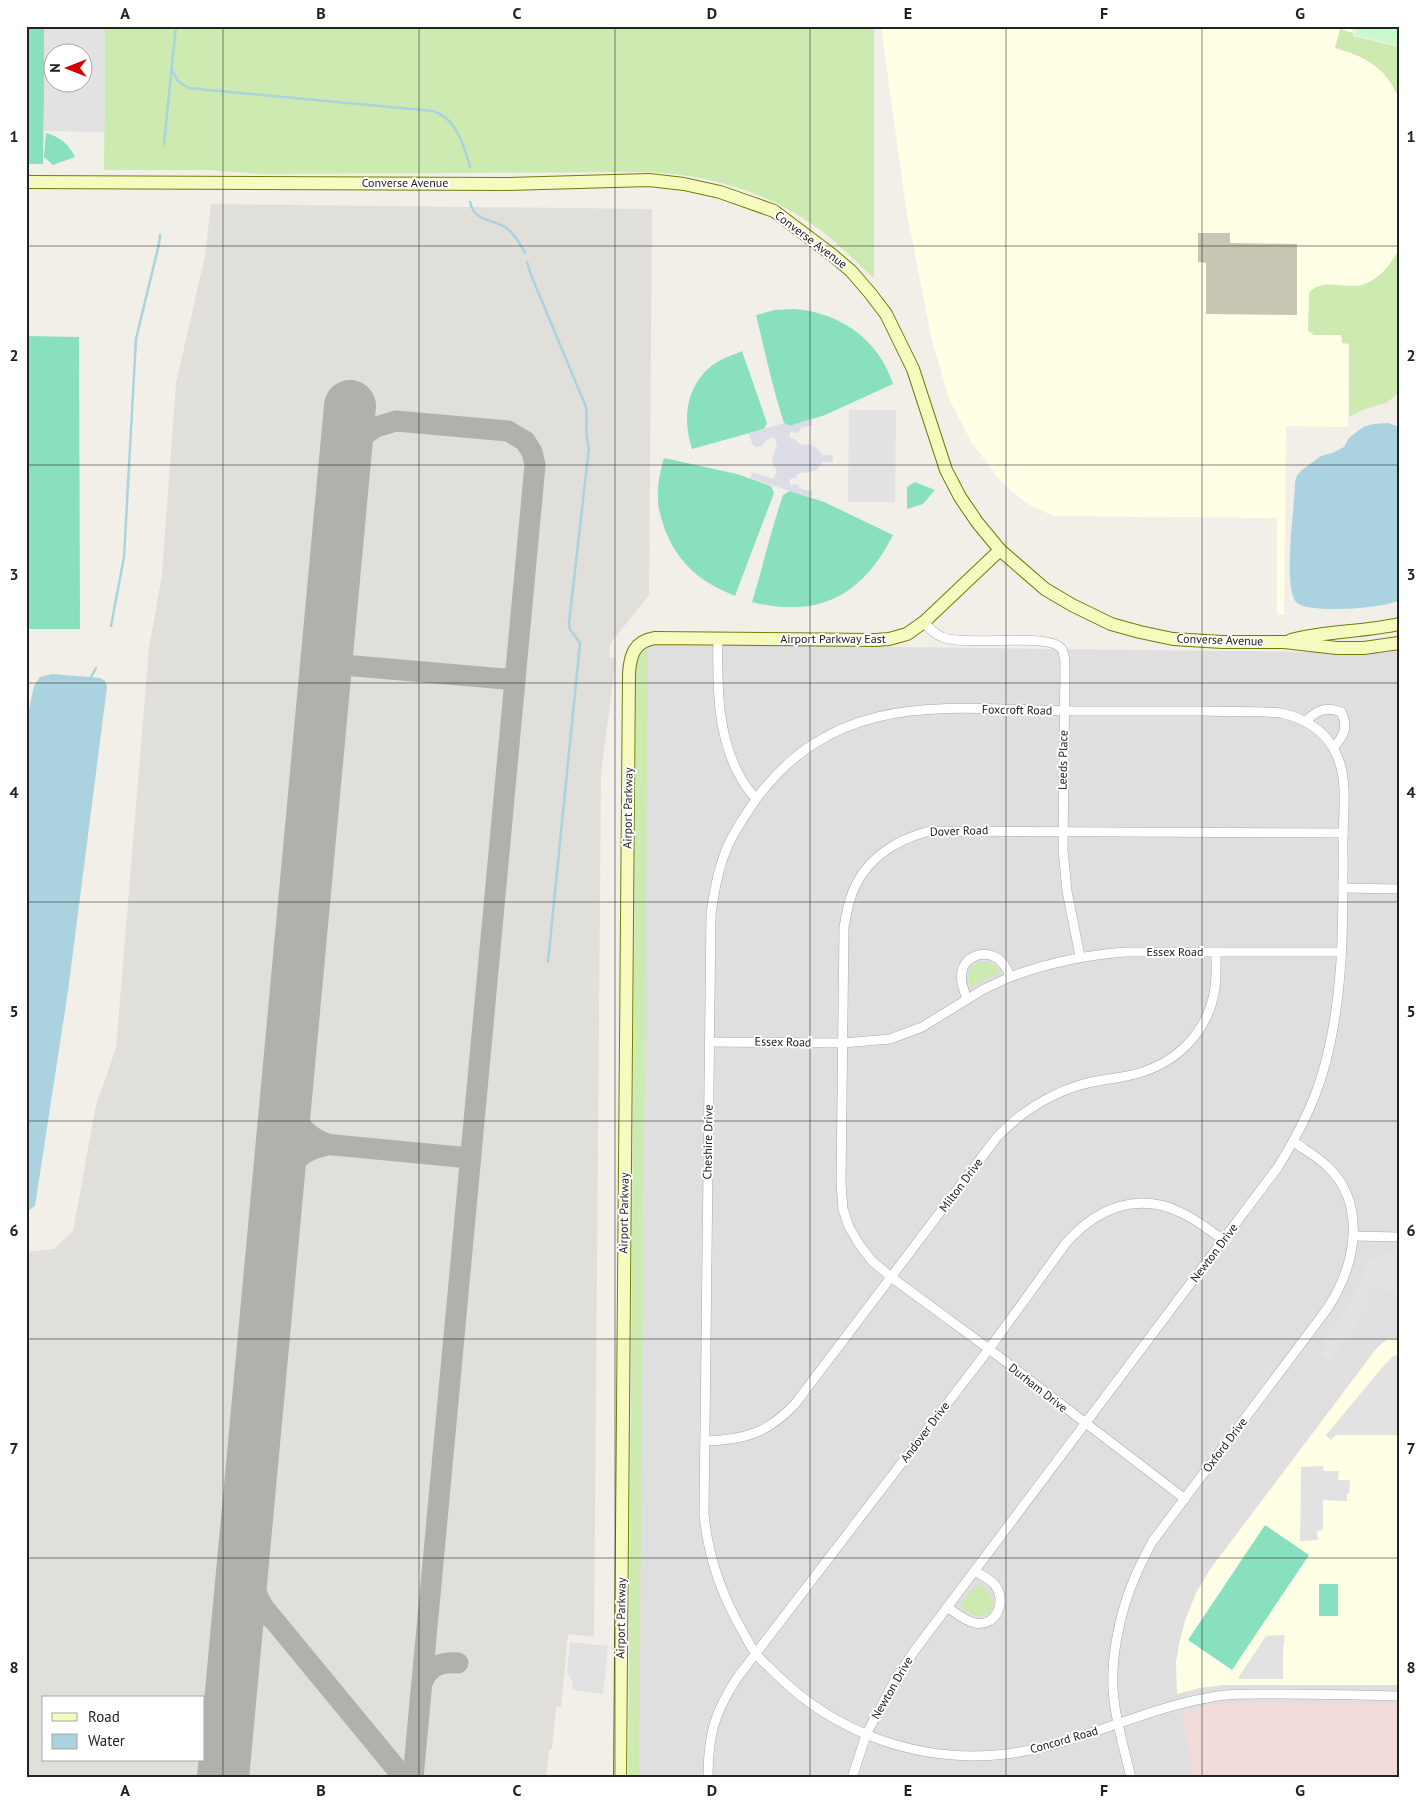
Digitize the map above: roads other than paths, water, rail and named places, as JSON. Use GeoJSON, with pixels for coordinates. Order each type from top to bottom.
{"type":"FeatureCollection","features":[{"type":"Feature","properties":{"kind":"main road","name":"Converse Avenue"},"geometry":{"type":"LineString","coordinates":[[26,182],[506,184],[649,180],[684,184],[720,192],[774,212],[851,271],[870,293],[886,314],[919,386],[946,470],[967,508],[1000,550],[1045,588],[1072,605],[1111,624],[1173,639],[1214,642],[1284,642],[1337,648],[1364,648],[1399,643]]}},
{"type":"Feature","properties":{"kind":"main road","name":"Airport Parkway East"},"geometry":{"type":"LineString","coordinates":[[634,648],[644,641],[654,638],[889,640],[907,634],[924,622],[1000,550]]}},
{"type":"Feature","properties":{"kind":"main road","name":"Converse Avenue"},"geometry":{"type":"LineString","coordinates":[[1284,642],[1310,635],[1355,632],[1399,624]]}},
{"type":"Feature","properties":{"kind":"main road","name":"Airport Parkway"},"geometry":{"type":"LineString","coordinates":[[620,1778],[629,674],[630,658],[634,648]]}},
{"type":"Feature","properties":{"kind":"street","name":"Leeds Place"},"geometry":{"type":"LineString","coordinates":[[924,622],[930,630],[948,639],[1038,641],[1055,644],[1062,649],[1064,657],[1062,831],[1067,891],[1080,956]]}},
{"type":"Feature","properties":{"kind":"street"},"geometry":{"type":"LineString","coordinates":[[718,639],[717,678],[720,713],[726,739],[742,780],[756,799]]}},
{"type":"Feature","properties":{"kind":"street"},"geometry":{"type":"LineString","coordinates":[[1306,721],[1314,713],[1323,709],[1332,708],[1341,712],[1346,721],[1346,730],[1341,740],[1333,748]]}},
{"type":"Feature","properties":{"kind":"street","name":"Foxcroft Road"},"geometry":{"type":"LineString","coordinates":[[756,799],[768,782],[806,748],[845,727],[868,719],[914,709],[1281,713],[1306,721],[1317,728],[1333,748],[1338,758],[1342,772],[1343,888]]}},
{"type":"Feature","properties":{"kind":"street","name":"Cheshire Drive"},"geometry":{"type":"LineString","coordinates":[[756,799],[734,833],[723,858],[710,914],[704,1514],[712,1562],[721,1588],[734,1616],[756,1654]]}},
{"type":"Feature","properties":{"kind":"street","name":"Dover Road"},"geometry":{"type":"LineString","coordinates":[[891,1277],[872,1260],[859,1244],[849,1227],[843,1208],[841,1183],[844,927],[850,900],[862,875],[876,858],[893,845],[911,836],[930,831],[1343,833]]}},
{"type":"Feature","properties":{"kind":"street"},"geometry":{"type":"LineString","coordinates":[[1343,888],[1399,889]]}},
{"type":"Feature","properties":{"kind":"street","name":"Newton Drive"},"geometry":{"type":"LineString","coordinates":[[852,1778],[866,1735],[896,1678],[947,1607],[1224,1240],[1278,1167],[1294,1142],[1309,1110],[1322,1075],[1331,1040],[1342,952],[1343,888]]}},
{"type":"Feature","properties":{"kind":"street","name":"Essex Road"},"geometry":{"type":"LineString","coordinates":[[709,1042],[870,1042],[890,1039],[922,1027],[967,999],[1010,977],[1057,961],[1080,956],[1126,952],[1342,952]]}},
{"type":"Feature","properties":{"kind":"street","name":"Milton Drive"},"geometry":{"type":"LineString","coordinates":[[705,1441],[726,1441],[746,1437],[782,1418],[795,1404],[997,1137],[1013,1120],[1044,1100],[1061,1092],[1080,1085],[1138,1074],[1167,1062],[1179,1053],[1200,1028],[1209,1010],[1214,993],[1216,952]]}},
{"type":"Feature","properties":{"kind":"street"},"geometry":{"type":"LineString","coordinates":[[967,999],[961,983],[962,971],[966,962],[973,956],[986,954],[996,957],[1004,964],[1010,977]]}},
{"type":"Feature","properties":{"kind":"street","name":"Oxford Drive"},"geometry":{"type":"LineString","coordinates":[[1131,1778],[1113,1698],[1113,1672],[1117,1640],[1125,1605],[1135,1577],[1152,1542],[1336,1296],[1348,1269],[1354,1236],[1350,1205],[1338,1179],[1328,1167],[1294,1142]]}},
{"type":"Feature","properties":{"kind":"street","name":"Andover Drive"},"geometry":{"type":"LineString","coordinates":[[708,1778],[709,1743],[714,1723],[725,1697],[1077,1230],[1090,1219],[1103,1212],[1133,1203],[1164,1206],[1182,1213],[1224,1240]]}},
{"type":"Feature","properties":{"kind":"street"},"geometry":{"type":"LineString","coordinates":[[1354,1236],[1399,1237]]}},
{"type":"Feature","properties":{"kind":"street","name":"Durham Drive"},"geometry":{"type":"LineString","coordinates":[[891,1277],[989,1349],[1185,1499]]}},
{"type":"Feature","properties":{"kind":"street"},"geometry":{"type":"LineString","coordinates":[[947,1607],[976,1623],[986,1622],[995,1617],[1000,1608],[1000,1596],[994,1584],[975,1571]]}},
{"type":"Feature","properties":{"kind":"street","name":"Concord Road"},"geometry":{"type":"LineString","coordinates":[[756,1654],[788,1686],[814,1707],[840,1723],[866,1735],[920,1751],[960,1756],[983,1756],[1028,1751],[1194,1701],[1229,1695],[1399,1696]]}},
{"type":"Feature","properties":{"kind":"water"},"geometry":{"type":"Polygon","coordinates":[[[1388,423],[1399,427],[1399,601],[1385,605],[1347,609],[1323,609],[1303,606],[1297,603],[1290,582],[1290,546],[1297,475],[1321,456],[1344,447],[1349,438],[1363,427],[1388,423]]]}},
{"type":"Feature","properties":{"kind":"water"},"geometry":{"type":"Polygon","coordinates":[[[52,674],[100,678],[105,681],[107,687],[68,991],[35,1206],[26,1212],[26,723],[34,686],[40,677],[52,674]]]}},
{"type":"Feature","properties":{"kind":"waterway"},"geometry":{"type":"LineString","coordinates":[[164,144],[176,26]]}},
{"type":"Feature","properties":{"kind":"waterway"},"geometry":{"type":"LineString","coordinates":[[171,68],[177,80],[188,88],[433,111],[448,120],[458,133],[470,167]]}},
{"type":"Feature","properties":{"kind":"waterway"},"geometry":{"type":"LineString","coordinates":[[470,202],[475,213],[479,216],[499,224],[511,232],[525,253]]}},
{"type":"Feature","properties":{"kind":"waterway"},"geometry":{"type":"LineString","coordinates":[[111,626],[124,557],[136,339],[160,235]]}},
{"type":"Feature","properties":{"kind":"waterway"},"geometry":{"type":"LineString","coordinates":[[527,262],[586,407],[589,448],[569,623],[570,629],[580,643],[548,962]]}},
{"type":"Feature","properties":{"kind":"waterway"},"geometry":{"type":"LineString","coordinates":[[91,677],[96,668]]}}]}
